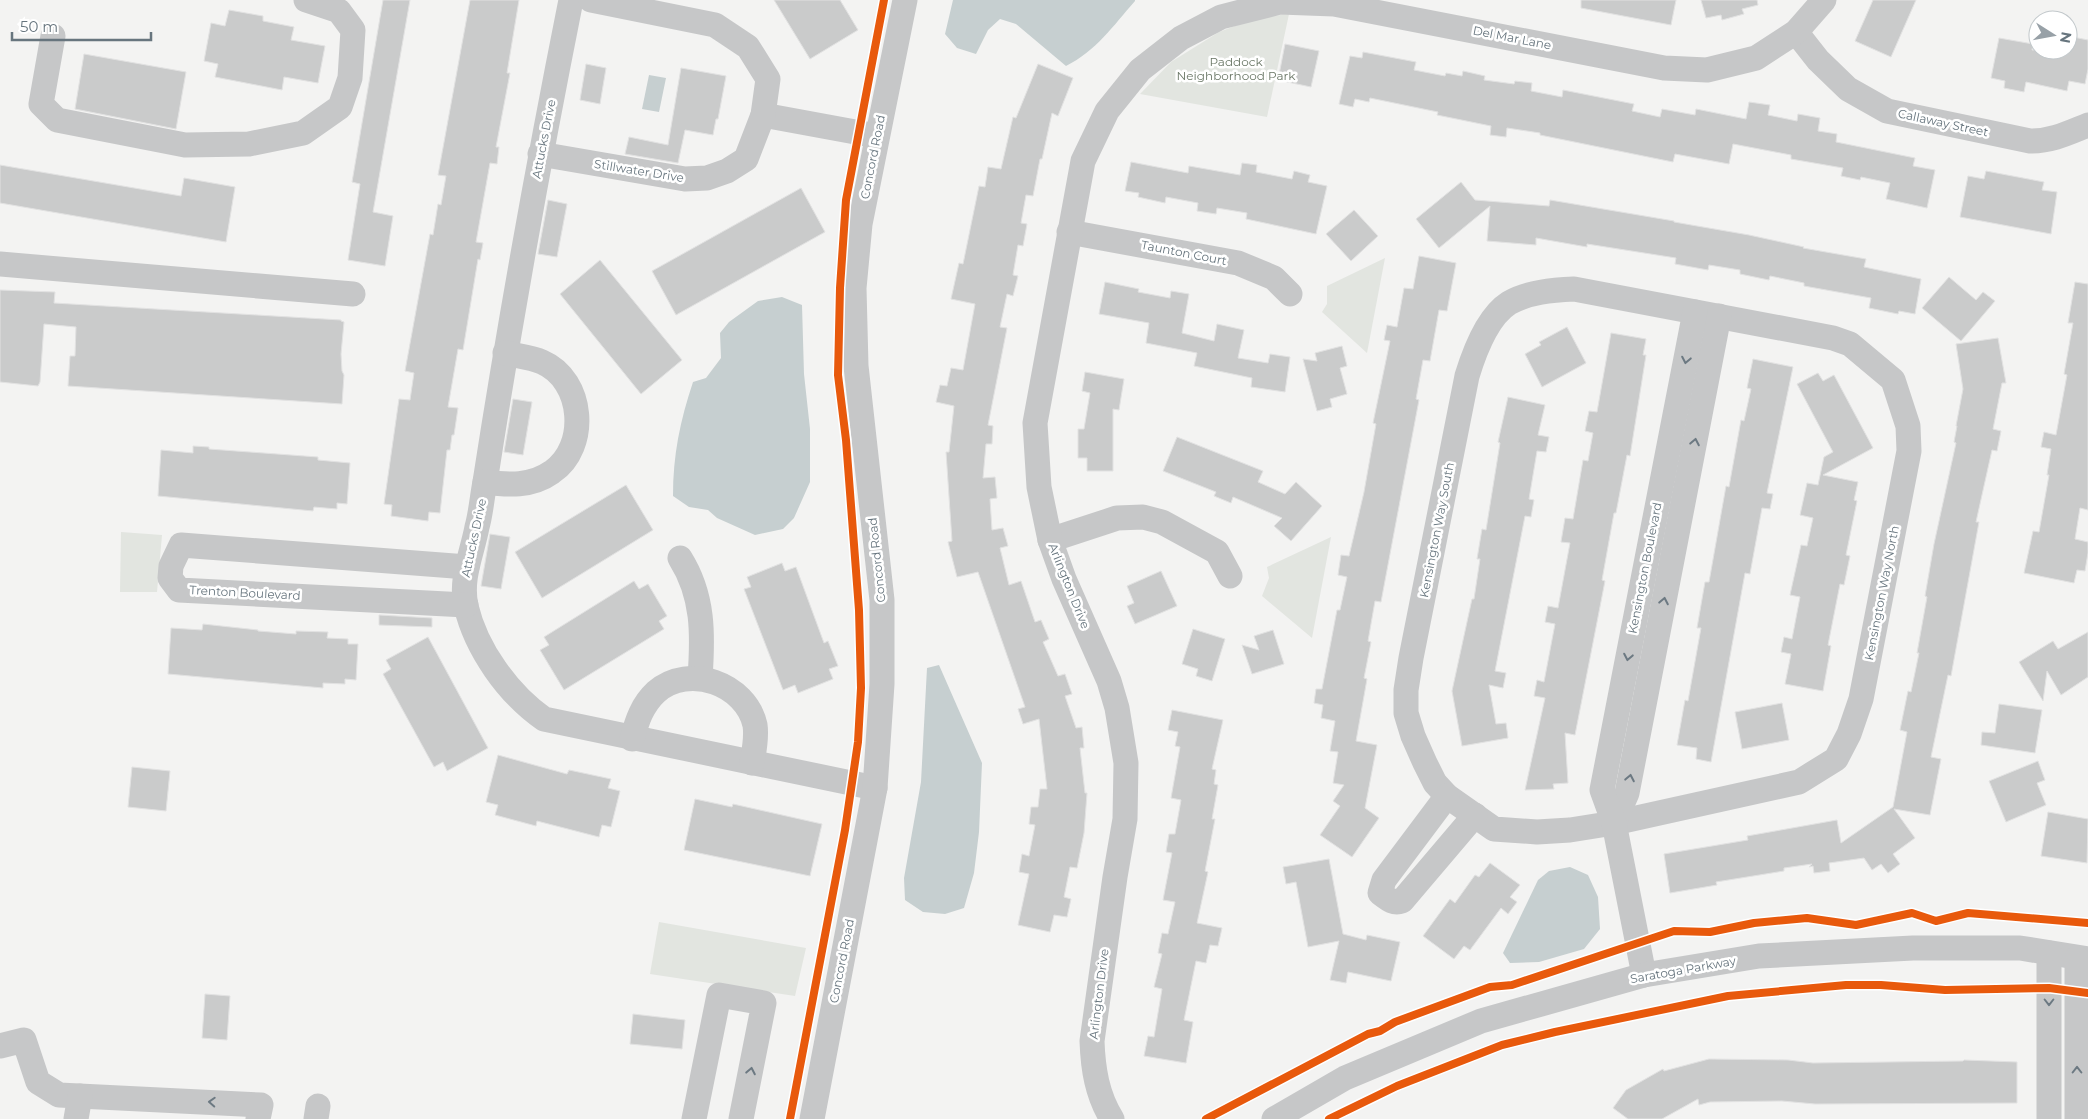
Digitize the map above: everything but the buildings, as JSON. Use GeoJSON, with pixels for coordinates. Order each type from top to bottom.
{"type":"FeatureCollection","features":[{"type":"Feature","properties":{"kind":"street"},"geometry":{"type":"LineString","coordinates":[[53,36],[42,104],[57,120],[185,145],[248,144],[303,133],[340,107],[350,78],[352,30],[339,11],[306,0]]}},
{"type":"Feature","properties":{"kind":"street","name":"Attucks Drive"},"geometry":{"type":"LineString","coordinates":[[571,0],[540,154],[477,528],[467,566],[464,585],[466,605],[472,626],[485,651],[513,693],[530,710],[544,719],[560,724],[875,788]]}},
{"type":"Feature","properties":{"kind":"street","name":"Stillwater Drive"},"geometry":{"type":"LineString","coordinates":[[540,154],[685,179],[707,178],[727,171],[746,159],[763,115],[768,79],[748,47],[715,25],[591,0]]}},
{"type":"Feature","properties":{"kind":"street","name":"Concord Road"},"geometry":{"type":"LineString","coordinates":[[812,1119],[875,788],[882,684],[882,600],[856,366],[854,288],[860,224],[905,0]]}},
{"type":"Feature","properties":{"kind":"street","name":"Del Mar Lane"},"geometry":{"type":"LineString","coordinates":[[1217,9],[1280,2],[1334,4],[1664,68],[1707,70],[1756,58],[1796,32],[1824,0]]}},
{"type":"Feature","properties":{"kind":"street","name":"Arlington Drive"},"geometry":{"type":"LineString","coordinates":[[1112,1119],[1098,1089],[1093,1066],[1092,1041],[1125,819],[1126,763],[1117,708],[1109,681],[1064,579],[1050,540],[1039,487],[1035,423],[1083,161],[1107,110],[1140,70],[1217,9]]}},
{"type":"Feature","properties":{"kind":"street","name":"Callaway Street"},"geometry":{"type":"LineString","coordinates":[[1796,32],[1818,60],[1848,89],[1887,111],[2030,141],[2045,141],[2088,125]]}},
{"type":"Feature","properties":{"kind":"street"},"geometry":{"type":"LineString","coordinates":[[763,115],[877,136]]}},
{"type":"Feature","properties":{"kind":"street","name":"Taunton Court"},"geometry":{"type":"LineString","coordinates":[[1069,232],[1238,263],[1274,278],[1290,294]]}},
{"type":"Feature","properties":{"kind":"street"},"geometry":{"type":"LineString","coordinates":[[0,264],[352,294]]}},
{"type":"Feature","properties":{"kind":"street","name":"Kensington Way South"},"geometry":{"type":"LineString","coordinates":[[1614,824],[1536,832],[1494,828],[1448,796],[1436,783],[1413,736],[1406,713],[1406,690],[1467,376],[1472,358],[1492,320],[1509,304],[1538,293],[1574,289],[1720,316]]}},
{"type":"Feature","properties":{"kind":"street","name":"Kensington Boulevard"},"geometry":{"type":"LineString","coordinates":[[1644,976],[1614,824],[1602,790],[1695,312]]}},
{"type":"Feature","properties":{"kind":"street","name":"Kensington Way North"},"geometry":{"type":"LineString","coordinates":[[1614,824],[1799,782],[1836,759],[1849,734],[1861,698],[1909,451],[1908,426],[1893,380],[1850,344],[1833,338],[1720,316]]}},
{"type":"Feature","properties":{"kind":"street","name":"Kensington Boulevard"},"geometry":{"type":"LineString","coordinates":[[1614,824],[1627,793],[1720,316]]}},
{"type":"Feature","properties":{"kind":"street"},"geometry":{"type":"LineString","coordinates":[[485,482],[514,486],[543,477],[563,462],[574,437],[576,411],[574,397],[568,385],[559,374],[542,362],[505,353]]}},
{"type":"Feature","properties":{"kind":"street"},"geometry":{"type":"LineString","coordinates":[[1050,540],[1117,518],[1143,517],[1162,522],[1217,552],[1230,576]]}},
{"type":"Feature","properties":{"kind":"street","name":"Trenton Boulevard"},"geometry":{"type":"LineString","coordinates":[[466,605],[179,590],[170,578],[171,566],[181,546],[467,566]]}},
{"type":"Feature","properties":{"kind":"street"},"geometry":{"type":"LineString","coordinates":[[680,558],[690,574],[697,593],[700,617],[700,678]]}},
{"type":"Feature","properties":{"kind":"street"},"geometry":{"type":"LineString","coordinates":[[632,739],[640,711],[657,691],[677,681],[700,678],[716,682],[730,690],[741,700],[752,716],[755,727],[752,763]]}},
{"type":"Feature","properties":{"kind":"street"},"geometry":{"type":"LineString","coordinates":[[1448,796],[1384,880],[1380,894],[1390,901],[1397,903],[1402,901],[1475,815]]}},
{"type":"Feature","properties":{"kind":"street","name":"Saratoga Parkway"},"geometry":{"type":"LineString","coordinates":[[1274,1119],[1345,1078],[1481,1021],[1644,976],[1759,956],[1913,948],[2020,948],[2082,959]]}},
{"type":"Feature","properties":{"kind":"street"},"geometry":{"type":"LineString","coordinates":[[2049,953],[2049,1119]]}},
{"type":"Feature","properties":{"kind":"street"},"geometry":{"type":"LineString","coordinates":[[2077,1119],[2082,959]]}},
{"type":"Feature","properties":{"kind":"street"},"geometry":{"type":"LineString","coordinates":[[694,1119],[719,995],[764,1003],[741,1119]]}},
{"type":"Feature","properties":{"kind":"street"},"geometry":{"type":"LineString","coordinates":[[0,1046],[24,1040],[38,1082],[78,1107],[259,1112]]}},
{"type":"Feature","properties":{"kind":"green space","name":"Paddock Neighborhood Park"},"geometry":{"type":"Polygon","coordinates":[[[1289,14],[1267,117],[1140,94],[1171,62],[1219,32],[1256,18],[1289,14]]]}},
{"type":"Feature","properties":{"kind":"green space"},"geometry":{"type":"Polygon","coordinates":[[[1385,258],[1367,353],[1322,312],[1327,304],[1327,286],[1385,258]]]}},
{"type":"Feature","properties":{"kind":"green space"},"geometry":{"type":"Polygon","coordinates":[[[121,532],[162,535],[157,592],[120,592],[121,532]]]}},
{"type":"Feature","properties":{"kind":"green space"},"geometry":{"type":"Polygon","coordinates":[[[1331,537],[1312,638],[1262,596],[1269,578],[1267,567],[1331,537]]]}},
{"type":"Feature","properties":{"kind":"green space"},"geometry":{"type":"Polygon","coordinates":[[[659,922],[806,948],[795,996],[650,974],[659,922]]]}},
{"type":"Feature","properties":{"kind":"shaded area"},"geometry":{"type":"Polygon","coordinates":[[[953,0],[1135,1],[1095,45],[1077,60],[1066,66],[1016,24],[1000,19],[988,30],[976,54],[957,48],[945,34],[953,0]]]}},
{"type":"Feature","properties":{"kind":"shaded area"},"geometry":{"type":"Polygon","coordinates":[[[649,75],[666,78],[659,112],[642,109],[649,75]]]}},
{"type":"Feature","properties":{"kind":"shaded area"},"geometry":{"type":"Polygon","coordinates":[[[782,297],[802,305],[804,374],[810,429],[810,482],[794,518],[783,529],[755,535],[717,518],[708,510],[689,507],[673,496],[676,452],[684,411],[693,382],[706,378],[721,358],[720,333],[729,322],[758,301],[782,297]]]}},
{"type":"Feature","properties":{"kind":"shaded area"},"geometry":{"type":"Polygon","coordinates":[[[939,665],[982,763],[979,832],[974,873],[964,908],[945,914],[923,912],[905,900],[904,878],[921,782],[927,668],[939,665]]]}},
{"type":"Feature","properties":{"kind":"shaded area"},"geometry":{"type":"Polygon","coordinates":[[[1570,867],[1588,875],[1598,897],[1600,929],[1584,949],[1539,962],[1510,963],[1503,953],[1538,880],[1549,871],[1570,867]]]}},
{"type":"Feature","properties":{"kind":"cycle path"},"geometry":{"type":"LineString","coordinates":[[790,1119],[845,830],[858,742],[861,688],[859,610],[846,440],[838,375],[840,288],[846,200],[884,0]]}},
{"type":"Feature","properties":{"kind":"cycle path"},"geometry":{"type":"LineString","coordinates":[[1206,1119],[1368,1034],[1380,1031],[1395,1022],[1490,987],[1512,985],[1674,931],[1710,932],[1754,923],[1807,918],[1856,925],[1912,913],[1936,921],[1968,913],[2088,923]]}},
{"type":"Feature","properties":{"kind":"cycle path"},"geometry":{"type":"LineString","coordinates":[[1329,1119],[1397,1086],[1502,1045],[1728,996],[1846,985],[1881,985],[1945,990],[2049,988],[2088,993]]}}]}
